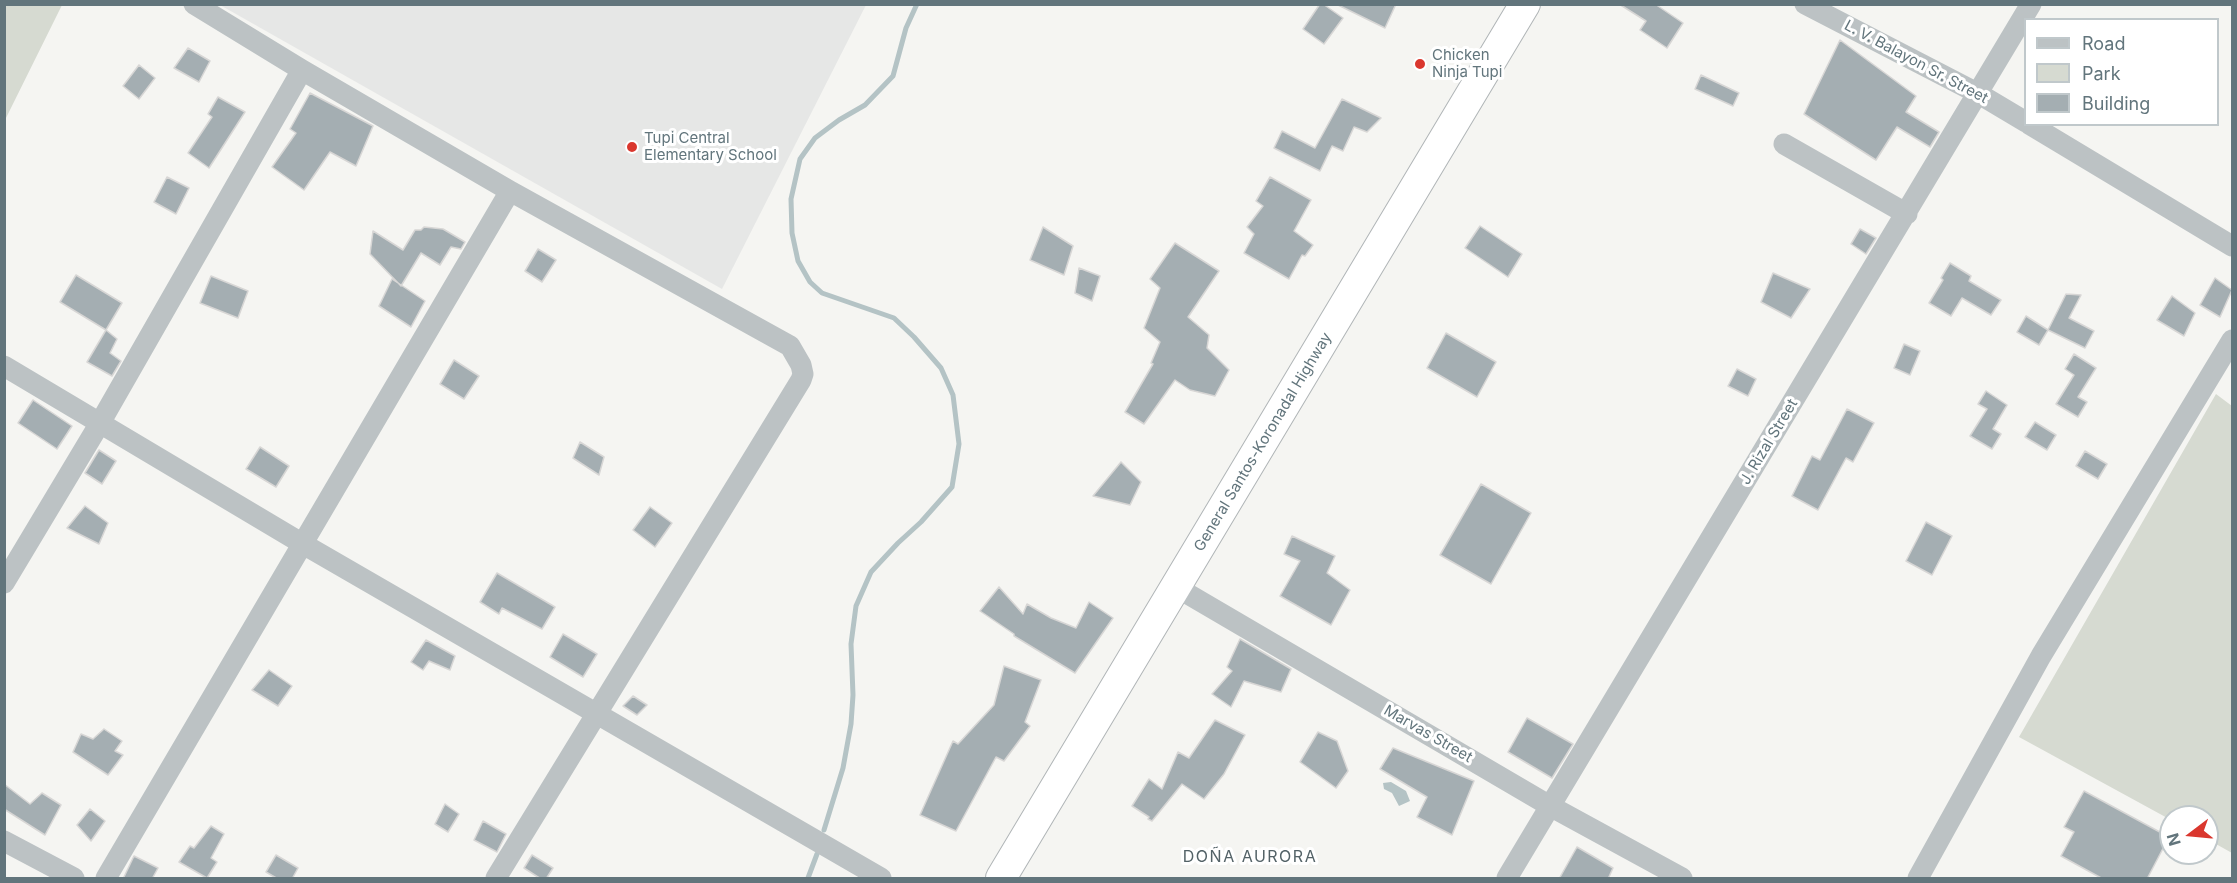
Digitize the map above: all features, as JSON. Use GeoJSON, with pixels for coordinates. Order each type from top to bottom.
{"type":"FeatureCollection","features":[{"type":"Feature","properties":{"kind":"highway","name":"General Santos-Koronadal Highway"},"geometry":{"type":"LineString","coordinates":[[1001,879],[1525,4]]}},
{"type":"Feature","properties":{"kind":"street"},"geometry":{"type":"LineString","coordinates":[[194,4],[510,191],[790,346],[796,354],[803,374],[496,879]]}},
{"type":"Feature","properties":{"kind":"street","name":"L. V. Balayon Sr. Street"},"geometry":{"type":"LineString","coordinates":[[1805,4],[1979,94],[2024,121]]}},
{"type":"Feature","properties":{"kind":"street","name":"J. Rizal Street"},"geometry":{"type":"LineString","coordinates":[[1507,879],[2031,4]]}},
{"type":"Feature","properties":{"kind":"street"},"geometry":{"type":"LineString","coordinates":[[4,583],[100,423],[302,70]]}},
{"type":"Feature","properties":{"kind":"street"},"geometry":{"type":"LineString","coordinates":[[2032,126],[2232,246]]}},
{"type":"Feature","properties":{"kind":"street"},"geometry":{"type":"LineString","coordinates":[[1784,144],[1906,214]]}},
{"type":"Feature","properties":{"kind":"street"},"geometry":{"type":"LineString","coordinates":[[106,879],[510,191]]}},
{"type":"Feature","properties":{"kind":"street"},"geometry":{"type":"LineString","coordinates":[[1918,879],[2041,656],[2232,340]]}},
{"type":"Feature","properties":{"kind":"street"},"geometry":{"type":"LineString","coordinates":[[4,366],[303,544],[881,879]]}},
{"type":"Feature","properties":{"kind":"street","name":"Marvas Street"},"geometry":{"type":"LineString","coordinates":[[1176,587],[1550,806],[1682,879]]}},
{"type":"Feature","properties":{"kind":"street"},"geometry":{"type":"LineString","coordinates":[[4,842],[74,879]]}},
{"type":"Feature","properties":{"kind":"shaded area","name":"Tupi Central Elementary School"},"geometry":{"type":"Polygon","coordinates":[[[220,5],[866,5],[722,289],[220,5]]]}},
{"type":"Feature","properties":{"kind":"shaded area"},"geometry":{"type":"Polygon","coordinates":[[[1391,782],[1406,791],[1410,801],[1399,806],[1392,793],[1384,789],[1383,783],[1391,782]]]}},
{"type":"Feature","properties":{"kind":"green space"},"geometry":{"type":"Polygon","coordinates":[[[4,5],[62,5],[5,120],[4,5]]]}},
{"type":"Feature","properties":{"kind":"green space"},"geometry":{"type":"Polygon","coordinates":[[[2216,394],[2232,406],[2232,853],[2219,846],[2219,805],[2159,805],[2159,813],[2019,737],[2216,394]]]}},
{"type":"Feature","properties":{"kind":"building"},"geometry":{"type":"Polygon","coordinates":[[[1320,4],[1343,18],[1324,44],[1303,29],[1320,4]]]}},
{"type":"Feature","properties":{"kind":"building"},"geometry":{"type":"Polygon","coordinates":[[[1336,4],[1396,4],[1385,28],[1336,4]]]}},
{"type":"Feature","properties":{"kind":"building"},"geometry":{"type":"Polygon","coordinates":[[[1619,4],[1655,4],[1683,23],[1667,48],[1640,30],[1646,21],[1619,4]]]}},
{"type":"Feature","properties":{"kind":"building"},"geometry":{"type":"Polygon","coordinates":[[[1840,40],[1916,96],[1906,112],[1939,132],[1930,147],[1897,127],[1876,160],[1804,114],[1840,40]]]}},
{"type":"Feature","properties":{"kind":"building"},"geometry":{"type":"Polygon","coordinates":[[[188,48],[210,61],[199,82],[174,68],[188,48]]]}},
{"type":"Feature","properties":{"kind":"building"},"geometry":{"type":"Polygon","coordinates":[[[139,65],[155,78],[139,99],[123,86],[139,65]]]}},
{"type":"Feature","properties":{"kind":"building"},"geometry":{"type":"Polygon","coordinates":[[[1701,75],[1739,93],[1733,106],[1695,89],[1701,75]]]}},
{"type":"Feature","properties":{"kind":"building"},"geometry":{"type":"Polygon","coordinates":[[[310,93],[373,126],[356,166],[330,152],[304,190],[272,167],[296,133],[290,129],[310,93]]]}},
{"type":"Feature","properties":{"kind":"building"},"geometry":{"type":"Polygon","coordinates":[[[218,97],[245,112],[209,168],[188,153],[212,117],[208,114],[218,97]]]}},
{"type":"Feature","properties":{"kind":"building"},"geometry":{"type":"Polygon","coordinates":[[[1342,99],[1381,118],[1367,132],[1354,127],[1343,151],[1332,146],[1320,171],[1274,148],[1282,131],[1315,148],[1342,99]]]}},
{"type":"Feature","properties":{"kind":"building"},"geometry":{"type":"Polygon","coordinates":[[[167,177],[189,188],[176,214],[154,202],[167,177]]]}},
{"type":"Feature","properties":{"kind":"building"},"geometry":{"type":"Polygon","coordinates":[[[1270,177],[1311,200],[1294,231],[1313,245],[1305,256],[1302,255],[1289,279],[1244,253],[1254,234],[1247,227],[1263,206],[1256,201],[1270,177]]]}},
{"type":"Feature","properties":{"kind":"building"},"geometry":{"type":"Polygon","coordinates":[[[1480,226],[1522,254],[1508,277],[1465,248],[1480,226]]]}},
{"type":"Feature","properties":{"kind":"building"},"geometry":{"type":"Polygon","coordinates":[[[424,227],[443,229],[465,242],[461,249],[451,247],[440,265],[421,253],[401,286],[370,254],[373,231],[403,250],[415,230],[421,230],[424,227]]]}},
{"type":"Feature","properties":{"kind":"building"},"geometry":{"type":"Polygon","coordinates":[[[1043,227],[1073,246],[1064,275],[1030,260],[1043,227]]]}},
{"type":"Feature","properties":{"kind":"building"},"geometry":{"type":"Polygon","coordinates":[[[1860,229],[1876,238],[1866,254],[1851,244],[1860,229]]]}},
{"type":"Feature","properties":{"kind":"building"},"geometry":{"type":"Polygon","coordinates":[[[1175,243],[1219,271],[1188,317],[1209,335],[1207,348],[1229,370],[1215,396],[1190,390],[1175,380],[1144,424],[1125,412],[1153,364],[1151,363],[1160,342],[1144,328],[1160,288],[1150,279],[1175,243]]]}},
{"type":"Feature","properties":{"kind":"building"},"geometry":{"type":"Polygon","coordinates":[[[538,249],[556,260],[542,282],[525,271],[538,249]]]}},
{"type":"Feature","properties":{"kind":"building"},"geometry":{"type":"Polygon","coordinates":[[[1950,263],[1971,276],[1969,281],[2001,300],[1991,315],[1962,298],[1951,316],[1929,303],[1950,263]]]}},
{"type":"Feature","properties":{"kind":"building"},"geometry":{"type":"Polygon","coordinates":[[[1079,268],[1100,276],[1092,301],[1075,293],[1079,268]]]}},
{"type":"Feature","properties":{"kind":"building"},"geometry":{"type":"Polygon","coordinates":[[[1773,273],[1810,289],[1791,318],[1761,302],[1773,273]]]}},
{"type":"Feature","properties":{"kind":"building"},"geometry":{"type":"Polygon","coordinates":[[[76,275],[122,303],[106,330],[60,302],[76,275]]]}},
{"type":"Feature","properties":{"kind":"building"},"geometry":{"type":"Polygon","coordinates":[[[211,276],[248,291],[238,318],[200,303],[211,276]]]}},
{"type":"Feature","properties":{"kind":"building"},"geometry":{"type":"Polygon","coordinates":[[[2215,278],[2232,290],[2220,317],[2200,305],[2215,278]]]}},
{"type":"Feature","properties":{"kind":"building"},"geometry":{"type":"Polygon","coordinates":[[[392,279],[425,301],[411,327],[379,306],[392,279]]]}},
{"type":"Feature","properties":{"kind":"building"},"geometry":{"type":"Polygon","coordinates":[[[2066,294],[2081,295],[2069,318],[2094,331],[2085,348],[2048,330],[2066,294]]]}},
{"type":"Feature","properties":{"kind":"building"},"geometry":{"type":"Polygon","coordinates":[[[2172,296],[2195,313],[2184,336],[2157,320],[2172,296]]]}},
{"type":"Feature","properties":{"kind":"building"},"geometry":{"type":"Polygon","coordinates":[[[2026,316],[2048,330],[2039,345],[2017,332],[2026,316]]]}},
{"type":"Feature","properties":{"kind":"building"},"geometry":{"type":"Polygon","coordinates":[[[106,330],[117,339],[110,353],[121,361],[112,376],[87,362],[106,330]]]}},
{"type":"Feature","properties":{"kind":"building"},"geometry":{"type":"Polygon","coordinates":[[[1446,333],[1496,362],[1477,397],[1427,368],[1446,333]]]}},
{"type":"Feature","properties":{"kind":"building"},"geometry":{"type":"Polygon","coordinates":[[[1904,344],[1920,351],[1910,375],[1894,368],[1904,344]]]}},
{"type":"Feature","properties":{"kind":"building"},"geometry":{"type":"Polygon","coordinates":[[[2074,354],[2096,368],[2078,397],[2087,402],[2078,417],[2056,404],[2074,375],[2065,369],[2074,354]]]}},
{"type":"Feature","properties":{"kind":"building"},"geometry":{"type":"Polygon","coordinates":[[[454,360],[479,376],[464,399],[440,384],[454,360]]]}},
{"type":"Feature","properties":{"kind":"building"},"geometry":{"type":"Polygon","coordinates":[[[1737,369],[1756,379],[1748,396],[1728,386],[1737,369]]]}},
{"type":"Feature","properties":{"kind":"building"},"geometry":{"type":"Polygon","coordinates":[[[1986,391],[2007,405],[1993,429],[2001,434],[1992,449],[1970,436],[1987,409],[1978,404],[1986,391]]]}},
{"type":"Feature","properties":{"kind":"building"},"geometry":{"type":"Polygon","coordinates":[[[33,400],[72,426],[57,449],[18,423],[33,400]]]}},
{"type":"Feature","properties":{"kind":"building"},"geometry":{"type":"Polygon","coordinates":[[[1847,409],[1874,423],[1853,462],[1846,458],[1818,510],[1792,496],[1812,456],[1820,460],[1847,409]]]}},
{"type":"Feature","properties":{"kind":"building"},"geometry":{"type":"Polygon","coordinates":[[[2035,422],[2056,435],[2047,450],[2025,437],[2035,422]]]}},
{"type":"Feature","properties":{"kind":"building"},"geometry":{"type":"Polygon","coordinates":[[[580,442],[604,457],[599,475],[573,458],[580,442]]]}},
{"type":"Feature","properties":{"kind":"building"},"geometry":{"type":"Polygon","coordinates":[[[260,447],[289,466],[276,487],[246,469],[260,447]]]}},
{"type":"Feature","properties":{"kind":"building"},"geometry":{"type":"Polygon","coordinates":[[[99,450],[116,461],[102,484],[85,473],[99,450]]]}},
{"type":"Feature","properties":{"kind":"building"},"geometry":{"type":"Polygon","coordinates":[[[2085,451],[2107,464],[2098,479],[2076,466],[2085,451]]]}},
{"type":"Feature","properties":{"kind":"building"},"geometry":{"type":"Polygon","coordinates":[[[1121,462],[1141,482],[1130,505],[1093,496],[1121,462]]]}},
{"type":"Feature","properties":{"kind":"building"},"geometry":{"type":"Polygon","coordinates":[[[1481,484],[1531,513],[1491,584],[1440,555],[1481,484]]]}},
{"type":"Feature","properties":{"kind":"building"},"geometry":{"type":"Polygon","coordinates":[[[85,506],[108,523],[99,544],[67,528],[85,506]]]}},
{"type":"Feature","properties":{"kind":"building"},"geometry":{"type":"Polygon","coordinates":[[[650,507],[672,523],[655,547],[633,530],[650,507]]]}},
{"type":"Feature","properties":{"kind":"building"},"geometry":{"type":"Polygon","coordinates":[[[1926,522],[1952,536],[1932,575],[1906,561],[1926,522]]]}},
{"type":"Feature","properties":{"kind":"building"},"geometry":{"type":"Polygon","coordinates":[[[1292,536],[1335,556],[1327,573],[1350,590],[1331,625],[1280,596],[1300,561],[1284,554],[1292,536]]]}},
{"type":"Feature","properties":{"kind":"building"},"geometry":{"type":"Polygon","coordinates":[[[497,573],[555,607],[542,629],[502,608],[499,614],[480,602],[497,573]]]}},
{"type":"Feature","properties":{"kind":"building"},"geometry":{"type":"Polygon","coordinates":[[[999,587],[1023,614],[1027,604],[1051,618],[1076,628],[1089,602],[1113,618],[1075,673],[1014,636],[980,611],[999,587]]]}},
{"type":"Feature","properties":{"kind":"building"},"geometry":{"type":"Polygon","coordinates":[[[563,634],[597,654],[583,677],[550,657],[563,634]]]}},
{"type":"Feature","properties":{"kind":"building"},"geometry":{"type":"Polygon","coordinates":[[[1240,639],[1291,669],[1281,692],[1244,681],[1231,707],[1212,694],[1232,671],[1227,667],[1240,639]]]}},
{"type":"Feature","properties":{"kind":"building"},"geometry":{"type":"Polygon","coordinates":[[[426,640],[455,656],[450,670],[429,661],[423,670],[411,662],[426,640]]]}},
{"type":"Feature","properties":{"kind":"building"},"geometry":{"type":"Polygon","coordinates":[[[1004,666],[1041,680],[1025,722],[1030,726],[1004,761],[996,757],[956,831],[920,815],[953,741],[958,744],[994,705],[1004,666]]]}},
{"type":"Feature","properties":{"kind":"building"},"geometry":{"type":"Polygon","coordinates":[[[269,670],[292,686],[278,706],[252,690],[269,670]]]}},
{"type":"Feature","properties":{"kind":"building"},"geometry":{"type":"Polygon","coordinates":[[[633,696],[647,705],[637,715],[623,706],[633,696]]]}},
{"type":"Feature","properties":{"kind":"building"},"geometry":{"type":"Polygon","coordinates":[[[1527,718],[1573,744],[1552,778],[1508,752],[1527,718]]]}},
{"type":"Feature","properties":{"kind":"building"},"geometry":{"type":"Polygon","coordinates":[[[1215,720],[1245,735],[1224,774],[1204,799],[1182,784],[1152,821],[1148,819],[1149,817],[1132,806],[1149,779],[1162,789],[1178,752],[1189,758],[1215,720]]]}},
{"type":"Feature","properties":{"kind":"building"},"geometry":{"type":"Polygon","coordinates":[[[104,729],[122,741],[115,751],[123,755],[108,775],[73,752],[81,734],[93,739],[104,729]]]}},
{"type":"Feature","properties":{"kind":"building"},"geometry":{"type":"Polygon","coordinates":[[[1318,732],[1337,741],[1348,771],[1336,788],[1300,762],[1318,732]]]}},
{"type":"Feature","properties":{"kind":"building"},"geometry":{"type":"Polygon","coordinates":[[[1393,748],[1474,781],[1452,835],[1417,817],[1427,797],[1380,769],[1393,748]]]}},
{"type":"Feature","properties":{"kind":"building"},"geometry":{"type":"Polygon","coordinates":[[[4,784],[30,804],[42,793],[61,805],[45,835],[4,809],[4,784]]]}},
{"type":"Feature","properties":{"kind":"building"},"geometry":{"type":"Polygon","coordinates":[[[2084,791],[2159,832],[2159,856],[2147,879],[2103,879],[2061,856],[2074,832],[2064,827],[2084,791]]]}},
{"type":"Feature","properties":{"kind":"building"},"geometry":{"type":"Polygon","coordinates":[[[445,804],[459,814],[448,832],[435,824],[445,804]]]}},
{"type":"Feature","properties":{"kind":"building"},"geometry":{"type":"Polygon","coordinates":[[[90,809],[105,821],[91,841],[77,825],[90,809]]]}},
{"type":"Feature","properties":{"kind":"building"},"geometry":{"type":"Polygon","coordinates":[[[483,821],[506,834],[497,852],[474,840],[483,821]]]}},
{"type":"Feature","properties":{"kind":"building"},"geometry":{"type":"Polygon","coordinates":[[[211,826],[224,834],[211,858],[217,862],[207,878],[179,862],[190,846],[194,848],[211,826]]]}},
{"type":"Feature","properties":{"kind":"building"},"geometry":{"type":"Polygon","coordinates":[[[1577,847],[1613,868],[1608,879],[1559,879],[1577,847]]]}},
{"type":"Feature","properties":{"kind":"building"},"geometry":{"type":"Polygon","coordinates":[[[276,855],[298,868],[292,879],[278,879],[266,872],[276,855]]]}},
{"type":"Feature","properties":{"kind":"building"},"geometry":{"type":"Polygon","coordinates":[[[532,855],[553,868],[546,879],[541,879],[524,868],[532,855]]]}},
{"type":"Feature","properties":{"kind":"building"},"geometry":{"type":"Polygon","coordinates":[[[134,856],[158,868],[152,879],[123,879],[134,856]]]}},
{"type":"Feature","properties":{"kind":"waterway"},"geometry":{"type":"LineString","coordinates":[[824,830],[843,768],[851,724],[853,695],[851,644],[856,606],[871,572],[952,487],[959,444],[953,395],[941,368],[914,337],[894,318],[822,293],[810,282],[798,261],[792,233],[791,199],[800,159],[815,138],[839,120],[865,105],[893,76],[906,28],[917,4]]}},
{"type":"Feature","properties":{"kind":"waterway"},"geometry":{"type":"LineString","coordinates":[[808,878],[817,854]]}},
{"type":"Feature","properties":{"kind":"place","name":"Chicken Ninja Tupi"},"geometry":{"type":"Point","coordinates":[1420,64]}},
{"type":"Feature","properties":{"kind":"place","name":"Tupi Central Elementary School"},"geometry":{"type":"Point","coordinates":[632,147]}},
{"type":"Feature","properties":{"kind":"district","name":"DOÑA AURORA"},"geometry":{"type":"Point","coordinates":[1250,857]}}]}
